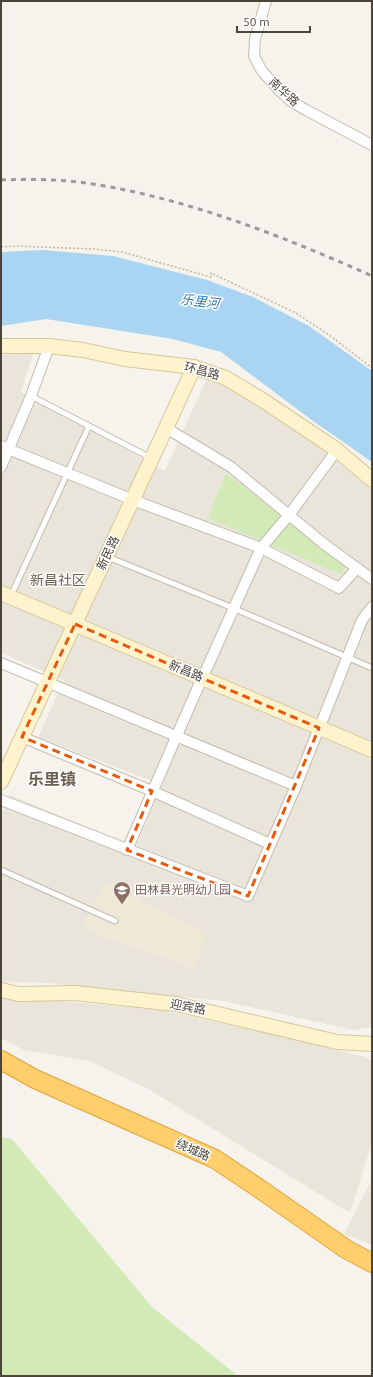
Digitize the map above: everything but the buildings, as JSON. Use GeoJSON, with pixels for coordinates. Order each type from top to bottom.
{"type":"FeatureCollection","features":[{"type":"Feature","properties":{"kind":"highway","name":"绕城路"},"geometry":{"type":"LineString","coordinates":[[1,1060],[41,1082],[215,1159],[346,1249],[372,1263]]}},
{"type":"Feature","properties":{"kind":"street","name":"南华路"},"geometry":{"type":"LineString","coordinates":[[266,1],[255,39],[254,56],[262,71],[278,89],[292,101],[372,145]]}},
{"type":"Feature","properties":{"kind":"street","name":"环昌路"},"geometry":{"type":"LineString","coordinates":[[1,346],[50,346],[83,350],[126,359],[194,367],[226,378],[264,401],[336,450],[372,480]]}},
{"type":"Feature","properties":{"kind":"street"},"geometry":{"type":"LineString","coordinates":[[1,467],[5,448],[31,396],[50,346]]}},
{"type":"Feature","properties":{"kind":"street","name":"新民路"},"geometry":{"type":"LineString","coordinates":[[1,782],[194,367]]}},
{"type":"Feature","properties":{"kind":"street"},"geometry":{"type":"LineString","coordinates":[[166,428],[231,467],[324,544],[372,579]]}},
{"type":"Feature","properties":{"kind":"street"},"geometry":{"type":"LineString","coordinates":[[5,448],[133,500],[261,548],[339,588],[357,568]]}},
{"type":"Feature","properties":{"kind":"street"},"geometry":{"type":"LineString","coordinates":[[127,850],[176,736],[261,548],[289,515],[336,450]]}},
{"type":"Feature","properties":{"kind":"street","name":"新昌路"},"geometry":{"type":"LineString","coordinates":[[1,584],[8,591],[204,674],[321,723],[372,740]]}},
{"type":"Feature","properties":{"kind":"street"},"geometry":{"type":"LineString","coordinates":[[1,800],[248,896],[296,786],[362,620],[372,607]]}},
{"type":"Feature","properties":{"kind":"street"},"geometry":{"type":"LineString","coordinates":[[1,663],[296,786]]}},
{"type":"Feature","properties":{"kind":"street","name":"新昌路"},"geometry":{"type":"LineString","coordinates":[[321,723],[372,750]]}},
{"type":"Feature","properties":{"kind":"street"},"geometry":{"type":"LineString","coordinates":[[22,737],[152,791],[270,844]]}},
{"type":"Feature","properties":{"kind":"street","name":"迎宾路"},"geometry":{"type":"LineString","coordinates":[[1,990],[19,994],[75,994],[176,1004],[337,1042],[372,1044]]}},
{"type":"Feature","properties":{"kind":"lane"},"geometry":{"type":"LineString","coordinates":[[31,396],[152,459]]}},
{"type":"Feature","properties":{"kind":"lane"},"geometry":{"type":"LineString","coordinates":[[8,591],[89,426]]}},
{"type":"Feature","properties":{"kind":"lane"},"geometry":{"type":"LineString","coordinates":[[107,556],[372,668]]}},
{"type":"Feature","properties":{"kind":"lane"},"geometry":{"type":"LineString","coordinates":[[1,870],[115,921]]}},
{"type":"Feature","properties":{"kind":"path"},"geometry":{"type":"LineString","coordinates":[[1,247],[15,246],[94,249],[122,252],[211,277],[211,273],[296,313],[332,337],[372,368]]}},
{"type":"Feature","properties":{"kind":"highlighted area"},"geometry":{"type":"Polygon","coordinates":[[[75,624],[319,728],[248,896],[127,850],[152,791],[22,737],[75,624]]]}},
{"type":"Feature","properties":{"kind":"shaded area"},"geometry":{"type":"Polygon","coordinates":[[[33,353],[21,392],[165,471],[206,380],[230,388],[292,426],[372,489],[372,1027],[353,1030],[224,1001],[48,983],[1,982],[1,815],[10,795],[136,847],[162,785],[38,737],[64,680],[1,653],[1,355],[33,353]]]}},
{"type":"Feature","properties":{"kind":"shaded area","name":"田林县光明幼儿园"},"geometry":{"type":"Polygon","coordinates":[[[104,882],[207,933],[194,968],[81,929],[104,882]]]}},
{"type":"Feature","properties":{"kind":"shaded area"},"geometry":{"type":"Polygon","coordinates":[[[1,996],[160,1010],[365,1057],[372,1062],[372,1142],[350,1213],[150,1090],[90,1061],[24,1050],[1,1038],[1,996]]]}},
{"type":"Feature","properties":{"kind":"shaded area"},"geometry":{"type":"Polygon","coordinates":[[[372,1179],[372,1245],[344,1234],[372,1179]]]}},
{"type":"Feature","properties":{"kind":"green space"},"geometry":{"type":"Polygon","coordinates":[[[226,473],[347,566],[340,574],[208,518],[226,473]]]}},
{"type":"Feature","properties":{"kind":"green space"},"geometry":{"type":"Polygon","coordinates":[[[1,1137],[12,1139],[152,1307],[238,1376],[1,1376],[1,1137]]]}},
{"type":"Feature","properties":{"kind":"water","name":"乐里河"},"geometry":{"type":"Polygon","coordinates":[[[42,250],[113,256],[207,280],[253,297],[309,326],[372,371],[372,462],[313,421],[221,352],[173,339],[46,319],[1,326],[1,252],[42,250]]]}},
{"type":"Feature","properties":{"kind":"railway"},"geometry":{"type":"LineString","coordinates":[[1,180],[22,179],[86,183],[122,189],[159,198],[196,208],[268,233],[372,276]]}},
{"type":"Feature","properties":{"kind":"place","name":"田林县光明幼儿园"},"geometry":{"type":"Point","coordinates":[122,905]}},
{"type":"Feature","properties":{"kind":"district","name":"新昌社区"},"geometry":{"type":"Point","coordinates":[58,580]}},
{"type":"Feature","properties":{"kind":"district","name":"乐里镇"},"geometry":{"type":"Point","coordinates":[52,779]}}]}
